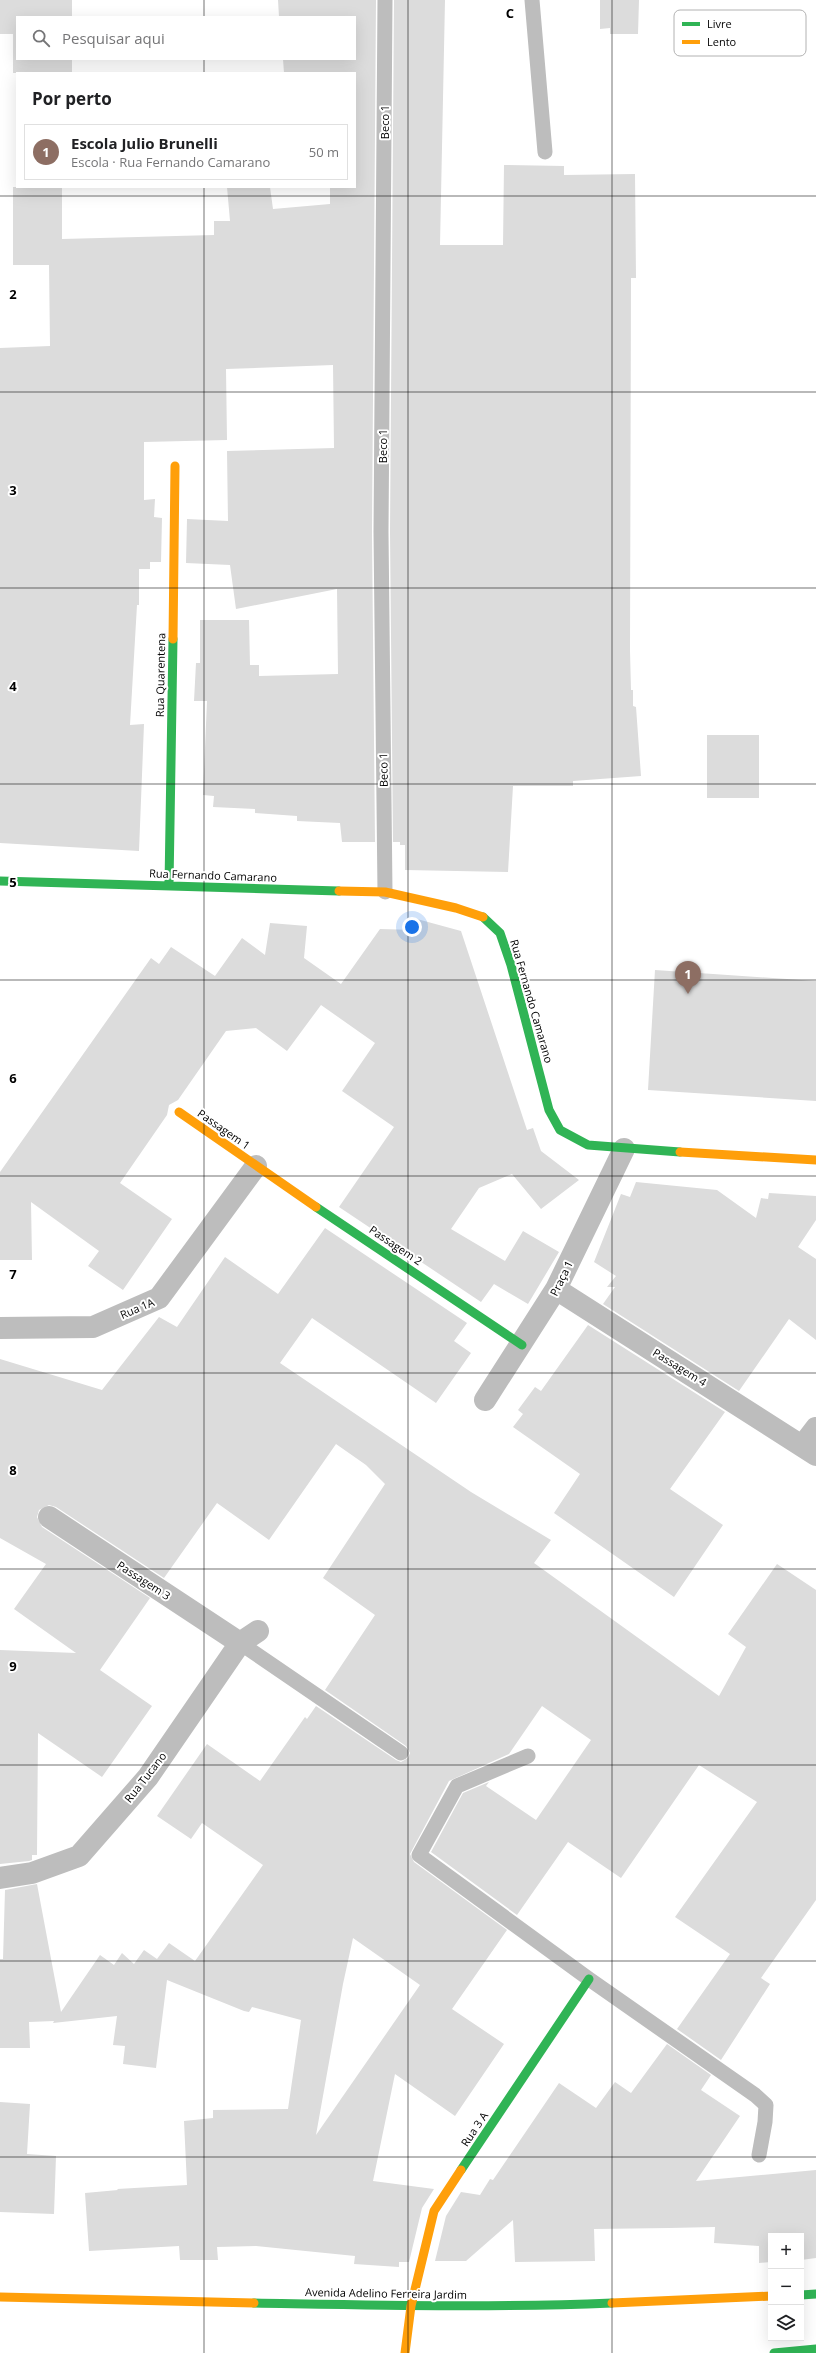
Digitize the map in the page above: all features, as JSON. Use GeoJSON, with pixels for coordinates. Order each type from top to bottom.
{"type":"FeatureCollection","features":[{"type":"Feature","properties":{"kind":"street","name":"Rua Quarentena"},"geometry":{"type":"LineString","coordinates":[[169,885],[176,466]]}},
{"type":"Feature","properties":{"kind":"street","name":"Rua Fernando Camarano"},"geometry":{"type":"LineString","coordinates":[[0,881],[385,892],[456,908],[486,918],[500,933],[511,965],[549,1110],[560,1130],[588,1145],[624,1149],[816,1160]]}},
{"type":"Feature","properties":{"kind":"street","name":"Passagem 1"},"geometry":{"type":"LineString","coordinates":[[179,1112],[256,1166]]}},
{"type":"Feature","properties":{"kind":"street","name":"Praça 1"},"geometry":{"type":"LineString","coordinates":[[485,1400],[522,1345],[556,1289],[624,1149]]}},
{"type":"Feature","properties":{"kind":"street","name":"Rua 1A"},"geometry":{"type":"LineString","coordinates":[[0,1328],[93,1327],[159,1298],[256,1166]]}},
{"type":"Feature","properties":{"kind":"street","name":"Passagem 2"},"geometry":{"type":"LineString","coordinates":[[256,1166],[522,1345]]}},
{"type":"Feature","properties":{"kind":"street","name":"Passagem 4"},"geometry":{"type":"LineString","coordinates":[[556,1289],[810,1450]]}},
{"type":"Feature","properties":{"kind":"street"},"geometry":{"type":"LineString","coordinates":[[810,1450],[816,1428]]}},
{"type":"Feature","properties":{"kind":"street","name":"Passagem 3"},"geometry":{"type":"LineString","coordinates":[[48,1518],[240,1643]]}},
{"type":"Feature","properties":{"kind":"street","name":"Rua Tucano"},"geometry":{"type":"LineString","coordinates":[[0,1878],[32,1873],[79,1856],[148,1777],[240,1643],[258,1631]]}},
{"type":"Feature","properties":{"kind":"street","name":"Rua 3 A"},"geometry":{"type":"LineString","coordinates":[[405,2353],[411,2306],[434,2211],[589,1979]]}},
{"type":"Feature","properties":{"kind":"street"},"geometry":{"type":"LineString","coordinates":[[804,2295],[816,2294]]}},
{"type":"Feature","properties":{"kind":"street","name":"Avenida Adelino Ferreira Jardim"},"geometry":{"type":"LineString","coordinates":[[0,2296],[411,2306],[533,2306],[768,2296]]}},
{"type":"Feature","properties":{"kind":"street"},"geometry":{"type":"LineString","coordinates":[[774,2353],[807,2351]]}},
{"type":"Feature","properties":{"kind":"lane","name":"Beco 1"},"geometry":{"type":"LineString","coordinates":[[385,0],[381,524],[385,892]]}},
{"type":"Feature","properties":{"kind":"lane"},"geometry":{"type":"LineString","coordinates":[[532,0],[545,152]]}},
{"type":"Feature","properties":{"kind":"lane"},"geometry":{"type":"LineString","coordinates":[[240,1643],[401,1753]]}},
{"type":"Feature","properties":{"kind":"lane"},"geometry":{"type":"LineString","coordinates":[[528,1756],[457,1786],[419,1854],[589,1979],[756,2095],[766,2105],[759,2155]]}},
{"type":"Feature","properties":{"kind":"building"},"geometry":{"type":"Polygon","coordinates":[[[0,0],[72,0],[72,16],[16,16],[16,60],[72,60],[72,72],[13,73],[13,34],[0,34],[0,0]]]}},
{"type":"Feature","properties":{"kind":"building"},"geometry":{"type":"Polygon","coordinates":[[[278,0],[376,0],[372,532],[375,842],[342,842],[340,823],[297,821],[297,816],[255,813],[255,809],[213,807],[214,796],[203,795],[207,701],[194,701],[196,663],[200,663],[200,620],[249,620],[250,665],[259,665],[259,676],[338,674],[337,589],[236,609],[230,565],[186,563],[187,519],[228,521],[227,451],[334,448],[333,365],[226,369],[227,440],[144,442],[144,500],[155,499],[154,517],[162,518],[161,562],[150,562],[150,569],[139,569],[139,605],[137,605],[130,725],[144,724],[139,851],[0,843],[0,348],[50,346],[49,265],[13,265],[13,187],[62,188],[62,239],[214,235],[214,221],[230,221],[227,188],[270,188],[273,209],[330,204],[330,188],[356,188],[356,72],[284,72],[283,60],[356,60],[356,16],[279,16],[278,0]]]}},
{"type":"Feature","properties":{"kind":"building"},"geometry":{"type":"Polygon","coordinates":[[[394,0],[445,0],[440,245],[503,245],[504,165],[564,166],[564,175],[635,174],[636,278],[631,278],[630,651],[631,690],[633,690],[633,706],[636,707],[641,776],[573,781],[573,786],[513,786],[508,872],[405,870],[405,845],[400,845],[400,842],[393,842],[390,532],[394,0]]]}},
{"type":"Feature","properties":{"kind":"building"},"geometry":{"type":"Polygon","coordinates":[[[600,0],[639,0],[638,34],[610,34],[610,28],[600,29],[600,0]]]}},
{"type":"Feature","properties":{"kind":"building"},"geometry":{"type":"Polygon","coordinates":[[[707,735],[759,735],[759,798],[707,798],[707,735]]]}},
{"type":"Feature","properties":{"kind":"building"},"geometry":{"type":"Polygon","coordinates":[[[417,919],[461,931],[527,1130],[533,1128],[541,1151],[579,1180],[541,1209],[512,1174],[479,1188],[451,1229],[505,1261],[523,1231],[559,1252],[528,1304],[494,1284],[481,1302],[339,1207],[394,1127],[342,1091],[375,1043],[321,1005],[287,1051],[256,1028],[226,1031],[178,1100],[169,1105],[167,1115],[120,1183],[172,1219],[123,1290],[88,1266],[99,1251],[31,1202],[32,1260],[0,1260],[0,1172],[151,958],[159,964],[171,947],[215,976],[242,938],[265,955],[270,923],[307,926],[304,958],[341,984],[380,929],[415,930],[417,919]]]}},
{"type":"Feature","properties":{"kind":"building"},"geometry":{"type":"Polygon","coordinates":[[[655,970],[816,981],[816,1101],[648,1090],[655,970]]]}},
{"type":"Feature","properties":{"kind":"building"},"geometry":{"type":"Polygon","coordinates":[[[636,1182],[717,1190],[756,1218],[761,1198],[768,1199],[769,1193],[816,1196],[816,1220],[798,1247],[816,1259],[816,1340],[789,1319],[739,1391],[603,1304],[615,1287],[607,1287],[616,1276],[594,1262],[621,1194],[630,1197],[636,1182]]]}},
{"type":"Feature","properties":{"kind":"building"},"geometry":{"type":"Polygon","coordinates":[[[325,1228],[467,1323],[454,1341],[471,1353],[436,1403],[312,1318],[280,1363],[471,1492],[551,1540],[534,1563],[719,1696],[746,1647],[728,1634],[777,1564],[816,1590],[816,1900],[761,1978],[770,1984],[721,2060],[677,2029],[730,1954],[675,1917],[757,1802],[699,1765],[621,1878],[568,1842],[517,1915],[431,1852],[463,1793],[489,1782],[486,1786],[536,1820],[591,1740],[542,1706],[509,1754],[449,1781],[410,1854],[414,1862],[507,1930],[452,2009],[504,2044],[455,2116],[395,2074],[373,2181],[434,2189],[422,2208],[409,2262],[399,2262],[399,2267],[354,2264],[355,2256],[256,2246],[217,2247],[218,2260],[180,2260],[179,2246],[89,2251],[85,2193],[118,2190],[117,2189],[187,2185],[184,2121],[213,2118],[213,2110],[288,2109],[301,2020],[252,2007],[249,2012],[244,2011],[167,1980],[156,2068],[123,2064],[125,2046],[113,2045],[117,2016],[53,2023],[54,2021],[29,2022],[30,2048],[0,2048],[0,1959],[3,1959],[5,1890],[37,1884],[61,2012],[100,1955],[114,1965],[122,1953],[134,1964],[144,1950],[157,1959],[169,1943],[195,1961],[263,1865],[202,1823],[191,1839],[157,1816],[207,1744],[260,1781],[305,1717],[307,1719],[316,1706],[396,1760],[401,1762],[408,1758],[410,1753],[406,1746],[325,1690],[375,1615],[323,1578],[385,1484],[366,1465],[336,1444],[269,1540],[217,1503],[164,1578],[56,1507],[49,1505],[39,1510],[37,1517],[42,1527],[150,1598],[100,1670],[152,1706],[102,1777],[38,1733],[37,1855],[32,1855],[32,1860],[29,1861],[0,1864],[0,1650],[76,1653],[14,1609],[46,1564],[0,1538],[0,1359],[102,1390],[159,1317],[177,1327],[225,1257],[278,1294],[325,1228]],[[353,1938],[343,1984],[316,2135],[420,1985],[353,1938]]]}},
{"type":"Feature","properties":{"kind":"building"},"geometry":{"type":"Polygon","coordinates":[[[588,1325],[725,1412],[670,1489],[723,1525],[674,1597],[554,1513],[580,1474],[513,1427],[523,1414],[518,1410],[535,1387],[541,1391],[588,1325]]]}},
{"type":"Feature","properties":{"kind":"building"},"geometry":{"type":"Polygon","coordinates":[[[667,2044],[711,2075],[701,2090],[740,2116],[696,2181],[816,2170],[816,2258],[804,2260],[804,2233],[768,2233],[768,2262],[759,2263],[759,2246],[714,2243],[715,2227],[594,2229],[595,2261],[515,2262],[513,2220],[466,2261],[435,2261],[446,2216],[461,2192],[480,2195],[490,2179],[493,2180],[559,2083],[596,2108],[615,2082],[631,2093],[667,2044]]]}},
{"type":"Feature","properties":{"kind":"building"},"geometry":{"type":"Polygon","coordinates":[[[0,2102],[30,2104],[27,2154],[56,2156],[54,2214],[0,2212],[0,2102]]]}},
{"type":"Feature","properties":{"kind":"traffic: fast"},"geometry":{"type":"LineString","coordinates":[[169,885],[173,639]]}},
{"type":"Feature","properties":{"kind":"traffic: fast"},"geometry":{"type":"LineString","coordinates":[[0,881],[339,891]]}},
{"type":"Feature","properties":{"kind":"traffic: fast"},"geometry":{"type":"LineString","coordinates":[[483,917],[500,933],[511,965],[549,1110],[560,1130],[588,1145],[680,1152]]}},
{"type":"Feature","properties":{"kind":"traffic: fast"},"geometry":{"type":"LineString","coordinates":[[316,1207],[522,1345]]}},
{"type":"Feature","properties":{"kind":"traffic: fast"},"geometry":{"type":"LineString","coordinates":[[461,2170],[589,1979]]}},
{"type":"Feature","properties":{"kind":"traffic: fast"},"geometry":{"type":"LineString","coordinates":[[804,2295],[816,2294]]}},
{"type":"Feature","properties":{"kind":"traffic: fast"},"geometry":{"type":"LineString","coordinates":[[254,2303],[477,2306],[612,2303]]}},
{"type":"Feature","properties":{"kind":"traffic: fast"},"geometry":{"type":"LineString","coordinates":[[774,2353],[816,2349]]}},
{"type":"Feature","properties":{"kind":"traffic: slow"},"geometry":{"type":"LineString","coordinates":[[173,639],[175,466]]}},
{"type":"Feature","properties":{"kind":"traffic: slow"},"geometry":{"type":"LineString","coordinates":[[339,891],[385,892],[456,908],[483,917]]}},
{"type":"Feature","properties":{"kind":"traffic: slow"},"geometry":{"type":"LineString","coordinates":[[179,1112],[316,1207]]}},
{"type":"Feature","properties":{"kind":"traffic: slow"},"geometry":{"type":"LineString","coordinates":[[680,1152],[816,1160]]}},
{"type":"Feature","properties":{"kind":"traffic: slow"},"geometry":{"type":"LineString","coordinates":[[405,2353],[411,2306],[434,2211],[461,2170]]}},
{"type":"Feature","properties":{"kind":"traffic: slow"},"geometry":{"type":"LineString","coordinates":[[612,2303],[768,2296]]}},
{"type":"Feature","properties":{"kind":"traffic: slow"},"geometry":{"type":"LineString","coordinates":[[0,2297],[254,2303]]}},
{"type":"Feature","properties":{"kind":"place","name":"Escola Julio Brunelli"},"geometry":{"type":"Point","coordinates":[688,994]}}]}
